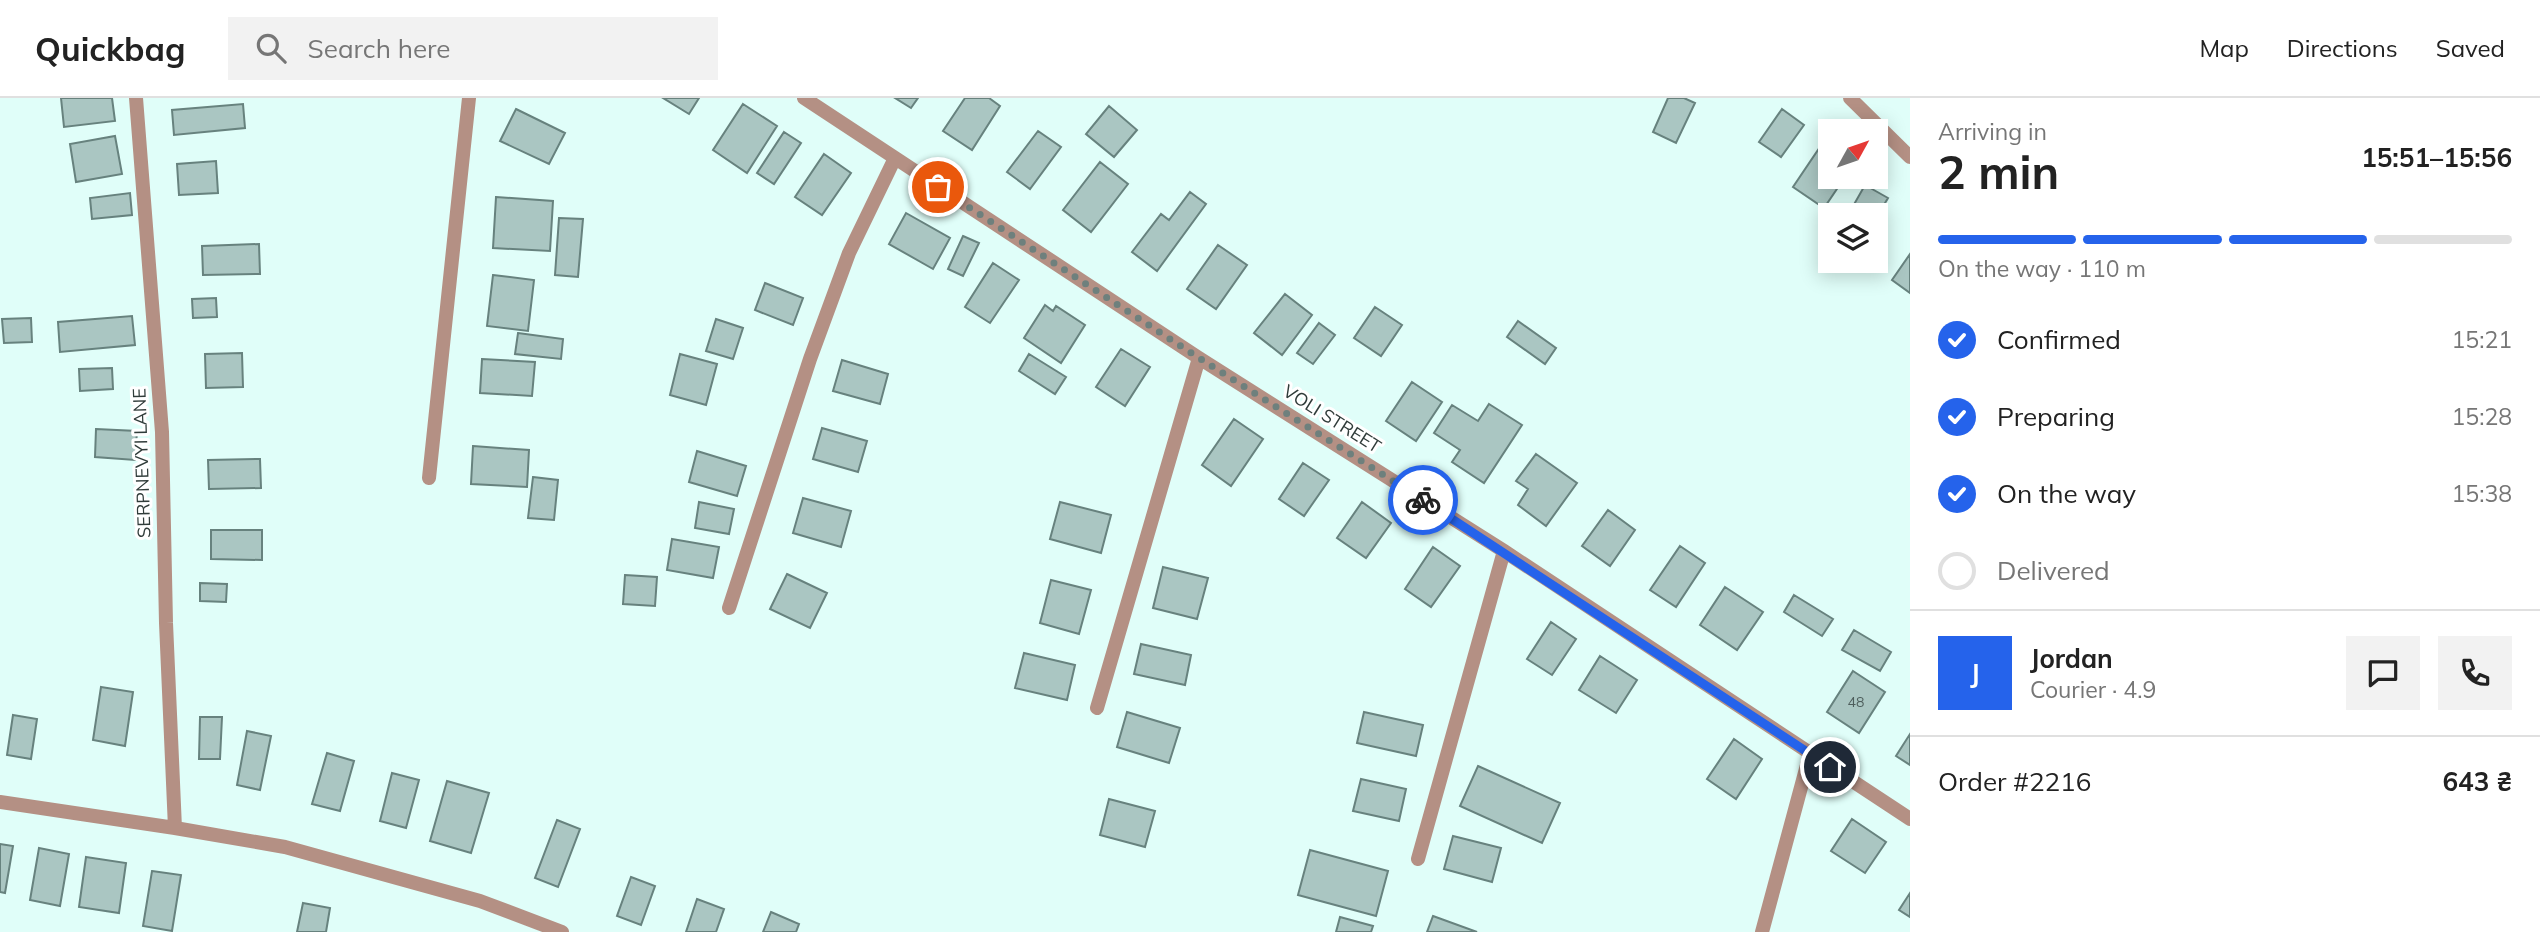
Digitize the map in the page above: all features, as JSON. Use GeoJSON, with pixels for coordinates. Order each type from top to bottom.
{"type":"FeatureCollection","features":[{"type":"Feature","properties":{"kind":"street","name":"SERPNEVYI LANE"},"geometry":{"type":"LineString","coordinates":[[136,98],[162,432],[166,623],[175,828]]}},
{"type":"Feature","properties":{"kind":"street"},"geometry":{"type":"LineString","coordinates":[[429,478],[469,98]]}},
{"type":"Feature","properties":{"kind":"street","name":"VOLI STREET"},"geometry":{"type":"LineString","coordinates":[[804,98],[1199,358],[1504,551],[1910,819]]}},
{"type":"Feature","properties":{"kind":"street"},"geometry":{"type":"LineString","coordinates":[[1850,98],[1910,157]]}},
{"type":"Feature","properties":{"kind":"street"},"geometry":{"type":"LineString","coordinates":[[729,608],[810,359],[849,253],[895,158]]}},
{"type":"Feature","properties":{"kind":"street"},"geometry":{"type":"LineString","coordinates":[[1097,708],[1199,358]]}},
{"type":"Feature","properties":{"kind":"street"},"geometry":{"type":"LineString","coordinates":[[1418,859],[1504,551]]}},
{"type":"Feature","properties":{"kind":"street"},"geometry":{"type":"LineString","coordinates":[[1762,932],[1810,754]]}},
{"type":"Feature","properties":{"kind":"street"},"geometry":{"type":"LineString","coordinates":[[0,802],[175,828],[285,848],[480,901],[562,932]]}},
{"type":"Feature","properties":{"kind":"building"},"geometry":{"type":"Polygon","coordinates":[[[61,98],[112,98],[115,121],[64,127],[61,98]]]}},
{"type":"Feature","properties":{"kind":"building"},"geometry":{"type":"Polygon","coordinates":[[[663,98],[699,98],[689,114],[663,98]]]}},
{"type":"Feature","properties":{"kind":"building"},"geometry":{"type":"Polygon","coordinates":[[[895,98],[918,98],[911,108],[895,98]]]}},
{"type":"Feature","properties":{"kind":"building"},"geometry":{"type":"Polygon","coordinates":[[[965,98],[989,98],[1000,106],[972,150],[943,131],[965,98]]]}},
{"type":"Feature","properties":{"kind":"building"},"geometry":{"type":"Polygon","coordinates":[[[1668,98],[1684,98],[1695,103],[1676,143],[1653,132],[1668,98]]]}},
{"type":"Feature","properties":{"kind":"building"},"geometry":{"type":"Polygon","coordinates":[[[243,104],[245,128],[174,135],[172,110],[243,104]]]}},
{"type":"Feature","properties":{"kind":"building"},"geometry":{"type":"Polygon","coordinates":[[[743,104],[777,126],[747,173],[713,150],[743,104]]]}},
{"type":"Feature","properties":{"kind":"building"},"geometry":{"type":"Polygon","coordinates":[[[1109,106],[1137,130],[1114,157],[1086,134],[1109,106]]]}},
{"type":"Feature","properties":{"kind":"building"},"geometry":{"type":"Polygon","coordinates":[[[516,109],[565,133],[549,164],[500,141],[516,109]]]}},
{"type":"Feature","properties":{"kind":"building"},"geometry":{"type":"Polygon","coordinates":[[[1782,109],[1804,125],[1781,157],[1759,142],[1782,109]]]}},
{"type":"Feature","properties":{"kind":"building"},"geometry":{"type":"Polygon","coordinates":[[[1038,131],[1061,147],[1030,189],[1007,172],[1038,131]]]}},
{"type":"Feature","properties":{"kind":"building"},"geometry":{"type":"Polygon","coordinates":[[[784,132],[801,143],[774,184],[757,173],[784,132]]]}},
{"type":"Feature","properties":{"kind":"building"},"geometry":{"type":"Polygon","coordinates":[[[115,136],[122,174],[76,182],[70,144],[115,136]]]}},
{"type":"Feature","properties":{"kind":"building"},"geometry":{"type":"Polygon","coordinates":[[[1818,150],[1818,189],[1837,189],[1827,203],[1818,204],[1793,187],[1818,150]]]}},
{"type":"Feature","properties":{"kind":"building"},"geometry":{"type":"Polygon","coordinates":[[[824,154],[851,173],[822,215],[795,197],[824,154]]]}},
{"type":"Feature","properties":{"kind":"building"},"geometry":{"type":"Polygon","coordinates":[[[216,161],[218,193],[179,195],[177,164],[216,161]]]}},
{"type":"Feature","properties":{"kind":"building"},"geometry":{"type":"Polygon","coordinates":[[[1100,162],[1128,184],[1091,232],[1063,210],[1100,162]]]}},
{"type":"Feature","properties":{"kind":"building"},"geometry":{"type":"Polygon","coordinates":[[[1863,189],[1872,189],[1888,198],[1885,203],[1855,203],[1863,189]]]}},
{"type":"Feature","properties":{"kind":"building"},"geometry":{"type":"Polygon","coordinates":[[[1190,192],[1206,204],[1157,271],[1132,252],[1161,214],[1169,220],[1190,192]]]}},
{"type":"Feature","properties":{"kind":"building"},"geometry":{"type":"Polygon","coordinates":[[[130,193],[132,215],[92,219],[90,198],[130,193]]]}},
{"type":"Feature","properties":{"kind":"building"},"geometry":{"type":"Polygon","coordinates":[[[496,197],[553,201],[550,251],[493,248],[496,197]]]}},
{"type":"Feature","properties":{"kind":"building"},"geometry":{"type":"Polygon","coordinates":[[[906,213],[950,238],[933,269],[889,244],[906,213]]]}},
{"type":"Feature","properties":{"kind":"building"},"geometry":{"type":"Polygon","coordinates":[[[559,218],[583,219],[578,277],[555,275],[559,218]]]}},
{"type":"Feature","properties":{"kind":"building"},"geometry":{"type":"Polygon","coordinates":[[[963,236],[979,243],[963,276],[948,269],[963,236]]]}},
{"type":"Feature","properties":{"kind":"building"},"geometry":{"type":"Polygon","coordinates":[[[259,244],[260,274],[203,275],[202,246],[259,244]]]}},
{"type":"Feature","properties":{"kind":"building"},"geometry":{"type":"Polygon","coordinates":[[[1218,245],[1247,265],[1216,309],[1187,289],[1218,245]]]}},
{"type":"Feature","properties":{"kind":"building"},"geometry":{"type":"Polygon","coordinates":[[[1910,254],[1910,293],[1892,280],[1910,254]]]}},
{"type":"Feature","properties":{"kind":"building"},"geometry":{"type":"Polygon","coordinates":[[[993,263],[1019,280],[990,323],[965,307],[993,263]]]}},
{"type":"Feature","properties":{"kind":"building"},"geometry":{"type":"Polygon","coordinates":[[[493,275],[534,280],[528,331],[487,326],[493,275]]]}},
{"type":"Feature","properties":{"kind":"building"},"geometry":{"type":"Polygon","coordinates":[[[765,283],[803,298],[793,325],[755,310],[765,283]]]}},
{"type":"Feature","properties":{"kind":"building"},"geometry":{"type":"Polygon","coordinates":[[[1285,294],[1312,315],[1282,355],[1254,333],[1285,294]]]}},
{"type":"Feature","properties":{"kind":"building"},"geometry":{"type":"Polygon","coordinates":[[[216,298],[217,317],[193,318],[192,299],[216,298]]]}},
{"type":"Feature","properties":{"kind":"building"},"geometry":{"type":"Polygon","coordinates":[[[1045,305],[1053,311],[1056,306],[1085,325],[1061,363],[1024,338],[1045,305]]]}},
{"type":"Feature","properties":{"kind":"building"},"geometry":{"type":"Polygon","coordinates":[[[1375,307],[1402,325],[1381,356],[1354,338],[1375,307]]]}},
{"type":"Feature","properties":{"kind":"building"},"geometry":{"type":"Polygon","coordinates":[[[132,316],[135,345],[60,352],[58,322],[132,316]]]}},
{"type":"Feature","properties":{"kind":"building"},"geometry":{"type":"Polygon","coordinates":[[[31,318],[32,342],[4,343],[2,319],[31,318]]]}},
{"type":"Feature","properties":{"kind":"building"},"geometry":{"type":"Polygon","coordinates":[[[716,319],[743,328],[733,359],[706,351],[716,319]]]}},
{"type":"Feature","properties":{"kind":"building"},"geometry":{"type":"Polygon","coordinates":[[[1518,321],[1556,348],[1545,364],[1507,337],[1518,321]]]}},
{"type":"Feature","properties":{"kind":"building"},"geometry":{"type":"Polygon","coordinates":[[[1319,323],[1335,335],[1313,364],[1297,353],[1319,323]]]}},
{"type":"Feature","properties":{"kind":"building"},"geometry":{"type":"Polygon","coordinates":[[[518,333],[563,339],[561,359],[515,354],[518,333]]]}},
{"type":"Feature","properties":{"kind":"building"},"geometry":{"type":"Polygon","coordinates":[[[1121,349],[1150,367],[1125,406],[1096,387],[1121,349]]]}},
{"type":"Feature","properties":{"kind":"building"},"geometry":{"type":"Polygon","coordinates":[[[242,353],[243,387],[206,388],[205,354],[242,353]]]}},
{"type":"Feature","properties":{"kind":"building"},"geometry":{"type":"Polygon","coordinates":[[[680,354],[717,364],[706,405],[670,395],[680,354]]]}},
{"type":"Feature","properties":{"kind":"building"},"geometry":{"type":"Polygon","coordinates":[[[1029,354],[1066,377],[1055,394],[1019,371],[1029,354]]]}},
{"type":"Feature","properties":{"kind":"building"},"geometry":{"type":"Polygon","coordinates":[[[482,359],[535,362],[532,396],[480,393],[482,359]]]}},
{"type":"Feature","properties":{"kind":"building"},"geometry":{"type":"Polygon","coordinates":[[[842,360],[888,374],[880,404],[833,391],[842,360]]]}},
{"type":"Feature","properties":{"kind":"building"},"geometry":{"type":"Polygon","coordinates":[[[112,368],[113,389],[80,391],[79,369],[112,368]]]}},
{"type":"Feature","properties":{"kind":"building"},"geometry":{"type":"Polygon","coordinates":[[[1412,382],[1442,402],[1416,441],[1386,421],[1412,382]]]}},
{"type":"Feature","properties":{"kind":"building"},"geometry":{"type":"Polygon","coordinates":[[[1489,404],[1522,425],[1484,483],[1452,462],[1460,450],[1434,433],[1452,405],[1478,421],[1489,404]]]}},
{"type":"Feature","properties":{"kind":"building"},"geometry":{"type":"Polygon","coordinates":[[[1234,419],[1263,439],[1231,486],[1202,465],[1234,419]]]}},
{"type":"Feature","properties":{"kind":"building"},"geometry":{"type":"Polygon","coordinates":[[[822,428],[867,441],[858,472],[813,459],[822,428]]]}},
{"type":"Feature","properties":{"kind":"building"},"geometry":{"type":"Polygon","coordinates":[[[96,429],[137,431],[135,460],[95,457],[96,429]]]}},
{"type":"Feature","properties":{"kind":"building"},"geometry":{"type":"Polygon","coordinates":[[[473,446],[529,450],[527,487],[471,484],[473,446]]]}},
{"type":"Feature","properties":{"kind":"building"},"geometry":{"type":"Polygon","coordinates":[[[697,451],[746,466],[737,496],[689,482],[697,451]]]}},
{"type":"Feature","properties":{"kind":"building"},"geometry":{"type":"Polygon","coordinates":[[[1536,454],[1577,483],[1546,526],[1518,505],[1528,489],[1516,481],[1536,454]]]}},
{"type":"Feature","properties":{"kind":"building"},"geometry":{"type":"Polygon","coordinates":[[[260,459],[261,488],[209,489],[208,460],[260,459]]]}},
{"type":"Feature","properties":{"kind":"building"},"geometry":{"type":"Polygon","coordinates":[[[1303,463],[1329,480],[1304,516],[1279,499],[1303,463]]]}},
{"type":"Feature","properties":{"kind":"building"},"geometry":{"type":"Polygon","coordinates":[[[533,477],[558,480],[554,520],[528,518],[533,477]]]}},
{"type":"Feature","properties":{"kind":"building"},"geometry":{"type":"Polygon","coordinates":[[[803,498],[851,511],[841,547],[793,533],[803,498]]]}},
{"type":"Feature","properties":{"kind":"building"},"geometry":{"type":"Polygon","coordinates":[[[699,502],[734,509],[729,534],[695,528],[699,502]]]}},
{"type":"Feature","properties":{"kind":"building"},"geometry":{"type":"Polygon","coordinates":[[[1060,502],[1111,515],[1101,553],[1050,539],[1060,502]]]}},
{"type":"Feature","properties":{"kind":"building"},"geometry":{"type":"Polygon","coordinates":[[[1362,502],[1391,523],[1366,558],[1337,538],[1362,502]]]}},
{"type":"Feature","properties":{"kind":"building"},"geometry":{"type":"Polygon","coordinates":[[[1608,510],[1635,530],[1610,566],[1582,546],[1608,510]]]}},
{"type":"Feature","properties":{"kind":"building"},"geometry":{"type":"Polygon","coordinates":[[[211,530],[262,530],[262,560],[211,559],[211,530]]]}},
{"type":"Feature","properties":{"kind":"building"},"geometry":{"type":"Polygon","coordinates":[[[672,539],[719,547],[713,578],[667,570],[672,539]]]}},
{"type":"Feature","properties":{"kind":"building"},"geometry":{"type":"Polygon","coordinates":[[[1680,546],[1705,563],[1676,607],[1650,590],[1680,546]]]}},
{"type":"Feature","properties":{"kind":"building"},"geometry":{"type":"Polygon","coordinates":[[[1433,547],[1460,566],[1431,607],[1405,589],[1433,547]]]}},
{"type":"Feature","properties":{"kind":"building"},"geometry":{"type":"Polygon","coordinates":[[[1163,567],[1208,578],[1197,619],[1153,608],[1163,567]]]}},
{"type":"Feature","properties":{"kind":"building"},"geometry":{"type":"Polygon","coordinates":[[[787,574],[827,593],[810,628],[770,609],[787,574]]]}},
{"type":"Feature","properties":{"kind":"building"},"geometry":{"type":"Polygon","coordinates":[[[625,575],[657,577],[655,606],[623,604],[625,575]]]}},
{"type":"Feature","properties":{"kind":"building"},"geometry":{"type":"Polygon","coordinates":[[[1051,580],[1091,590],[1079,634],[1040,623],[1051,580]]]}},
{"type":"Feature","properties":{"kind":"building"},"geometry":{"type":"Polygon","coordinates":[[[200,583],[227,584],[226,602],[200,601],[200,583]]]}},
{"type":"Feature","properties":{"kind":"building"},"geometry":{"type":"Polygon","coordinates":[[[1725,587],[1763,612],[1737,650],[1700,625],[1725,587]]]}},
{"type":"Feature","properties":{"kind":"building"},"geometry":{"type":"Polygon","coordinates":[[[1794,595],[1833,619],[1822,636],[1784,612],[1794,595]]]}},
{"type":"Feature","properties":{"kind":"building"},"geometry":{"type":"Polygon","coordinates":[[[1551,622],[1576,639],[1552,675],[1527,659],[1551,622]]]}},
{"type":"Feature","properties":{"kind":"building"},"geometry":{"type":"Polygon","coordinates":[[[1854,630],[1891,652],[1880,671],[1842,650],[1854,630]]]}},
{"type":"Feature","properties":{"kind":"building"},"geometry":{"type":"Polygon","coordinates":[[[1141,644],[1191,655],[1185,685],[1134,674],[1141,644]]]}},
{"type":"Feature","properties":{"kind":"building"},"geometry":{"type":"Polygon","coordinates":[[[1024,653],[1075,665],[1067,700],[1015,688],[1024,653]]]}},
{"type":"Feature","properties":{"kind":"building"},"geometry":{"type":"Polygon","coordinates":[[[1600,656],[1637,680],[1616,713],[1579,690],[1600,656]]]}},
{"type":"Feature","properties":{"kind":"building"},"geometry":{"type":"Polygon","coordinates":[[[1853,671],[1885,692],[1859,733],[1827,712],[1853,671]]]}},
{"type":"Feature","properties":{"kind":"building"},"geometry":{"type":"Polygon","coordinates":[[[101,687],[133,692],[125,746],[93,740],[101,687]]]}},
{"type":"Feature","properties":{"kind":"building"},"geometry":{"type":"Polygon","coordinates":[[[1127,712],[1180,728],[1169,763],[1117,747],[1127,712]]]}},
{"type":"Feature","properties":{"kind":"building"},"geometry":{"type":"Polygon","coordinates":[[[1364,712],[1423,725],[1416,756],[1357,743],[1364,712]]]}},
{"type":"Feature","properties":{"kind":"building"},"geometry":{"type":"Polygon","coordinates":[[[13,715],[37,719],[31,759],[7,755],[13,715]]]}},
{"type":"Feature","properties":{"kind":"building"},"geometry":{"type":"Polygon","coordinates":[[[200,717],[222,717],[220,759],[199,759],[200,717]]]}},
{"type":"Feature","properties":{"kind":"building"},"geometry":{"type":"Polygon","coordinates":[[[247,731],[271,736],[260,790],[237,785],[247,731]]]}},
{"type":"Feature","properties":{"kind":"building"},"geometry":{"type":"Polygon","coordinates":[[[1910,734],[1910,765],[1896,756],[1910,734]]]}},
{"type":"Feature","properties":{"kind":"building"},"geometry":{"type":"Polygon","coordinates":[[[1734,739],[1762,759],[1736,799],[1707,779],[1734,739]]]}},
{"type":"Feature","properties":{"kind":"building"},"geometry":{"type":"Polygon","coordinates":[[[327,753],[354,761],[340,811],[312,804],[327,753]]]}},
{"type":"Feature","properties":{"kind":"building"},"geometry":{"type":"Polygon","coordinates":[[[1478,766],[1560,803],[1542,843],[1460,806],[1478,766]]]}},
{"type":"Feature","properties":{"kind":"building"},"geometry":{"type":"Polygon","coordinates":[[[392,773],[419,780],[406,828],[380,821],[392,773]]]}},
{"type":"Feature","properties":{"kind":"building"},"geometry":{"type":"Polygon","coordinates":[[[1361,779],[1406,789],[1399,821],[1353,811],[1361,779]]]}},
{"type":"Feature","properties":{"kind":"building"},"geometry":{"type":"Polygon","coordinates":[[[447,781],[489,793],[471,853],[430,841],[447,781]]]}},
{"type":"Feature","properties":{"kind":"building"},"geometry":{"type":"Polygon","coordinates":[[[1109,799],[1155,811],[1145,847],[1100,835],[1109,799]]]}},
{"type":"Feature","properties":{"kind":"building"},"geometry":{"type":"Polygon","coordinates":[[[1852,819],[1886,842],[1865,873],[1831,851],[1852,819]]]}},
{"type":"Feature","properties":{"kind":"building"},"geometry":{"type":"Polygon","coordinates":[[[557,820],[580,829],[558,887],[535,878],[557,820]]]}},
{"type":"Feature","properties":{"kind":"building"},"geometry":{"type":"Polygon","coordinates":[[[1453,836],[1501,848],[1492,882],[1444,869],[1453,836]]]}},
{"type":"Feature","properties":{"kind":"building"},"geometry":{"type":"Polygon","coordinates":[[[0,844],[13,846],[5,893],[0,892],[0,844]]]}},
{"type":"Feature","properties":{"kind":"building"},"geometry":{"type":"Polygon","coordinates":[[[39,848],[69,854],[60,906],[30,900],[39,848]]]}},
{"type":"Feature","properties":{"kind":"building"},"geometry":{"type":"Polygon","coordinates":[[[1310,850],[1388,871],[1376,916],[1298,895],[1310,850]]]}},
{"type":"Feature","properties":{"kind":"building"},"geometry":{"type":"Polygon","coordinates":[[[86,857],[126,863],[119,913],[79,907],[86,857]]]}},
{"type":"Feature","properties":{"kind":"building"},"geometry":{"type":"Polygon","coordinates":[[[152,871],[181,875],[172,931],[143,926],[152,871]]]}},
{"type":"Feature","properties":{"kind":"building"},"geometry":{"type":"Polygon","coordinates":[[[631,877],[655,886],[641,925],[617,916],[631,877]]]}},
{"type":"Feature","properties":{"kind":"building"},"geometry":{"type":"Polygon","coordinates":[[[1910,893],[1910,917],[1899,910],[1910,893]]]}},
{"type":"Feature","properties":{"kind":"building"},"geometry":{"type":"Polygon","coordinates":[[[697,899],[724,909],[716,932],[686,932],[697,899]]]}},
{"type":"Feature","properties":{"kind":"building"},"geometry":{"type":"Polygon","coordinates":[[[303,903],[330,908],[326,932],[297,932],[303,903]]]}},
{"type":"Feature","properties":{"kind":"building"},"geometry":{"type":"Polygon","coordinates":[[[771,912],[799,924],[796,932],[763,932],[771,912]]]}},
{"type":"Feature","properties":{"kind":"building"},"geometry":{"type":"Polygon","coordinates":[[[1433,916],[1477,932],[1427,932],[1433,916]]]}},
{"type":"Feature","properties":{"kind":"building"},"geometry":{"type":"Polygon","coordinates":[[[1340,917],[1373,926],[1371,932],[1336,932],[1340,917]]]}},
{"type":"Feature","properties":{"kind":"way so far"},"geometry":{"type":"LineString","coordinates":[[938,187],[1199,358],[1423,500]]}},
{"type":"Feature","properties":{"kind":"route"},"geometry":{"type":"LineString","coordinates":[[1423,500],[1830,767]]}}]}
